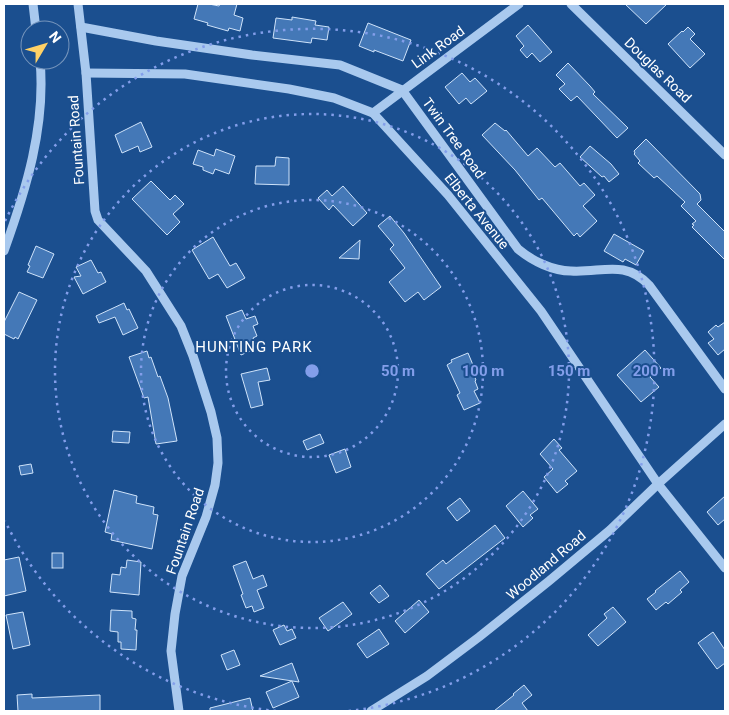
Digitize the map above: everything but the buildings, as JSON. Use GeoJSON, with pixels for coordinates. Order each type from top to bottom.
{"type":"FeatureCollection","features":[{"type":"Feature","properties":{"kind":"street"},"geometry":{"type":"LineString","coordinates":[[33,4],[35,20]]}},
{"type":"Feature","properties":{"kind":"street","name":"Fountain Road"},"geometry":{"type":"LineString","coordinates":[[78,4],[86,73],[95,211],[98,220],[146,271],[181,326],[193,356],[211,412],[217,438],[218,463],[215,485],[206,517],[182,576],[175,614],[171,651],[179,711]]}},
{"type":"Feature","properties":{"kind":"street","name":"Link Road"},"geometry":{"type":"LineString","coordinates":[[373,112],[520,4]]}},
{"type":"Feature","properties":{"kind":"street","name":"Douglas Road"},"geometry":{"type":"LineString","coordinates":[[571,4],[725,155]]}},
{"type":"Feature","properties":{"kind":"street"},"geometry":{"type":"LineString","coordinates":[[81,28],[252,55],[340,65],[402,90]]}},
{"type":"Feature","properties":{"kind":"street"},"geometry":{"type":"LineString","coordinates":[[4,251],[20,205],[36,142],[40,70]]}},
{"type":"Feature","properties":{"kind":"street","name":"Elberta Avenue"},"geometry":{"type":"LineString","coordinates":[[86,73],[185,74],[289,89],[334,98],[373,112],[448,195],[541,311],[658,484],[725,568]]}},
{"type":"Feature","properties":{"kind":"street","name":"Twin Tree Road"},"geometry":{"type":"LineString","coordinates":[[402,90],[518,249],[528,258],[561,270],[572,272],[608,268],[627,270],[640,276],[725,389]]}},
{"type":"Feature","properties":{"kind":"street","name":"Woodland Road"},"geometry":{"type":"LineString","coordinates":[[371,711],[427,676],[480,637],[610,530],[725,424]]}},
{"type":"Feature","properties":{"kind":"district","name":"HUNTING PARK"},"geometry":{"type":"Point","coordinates":[254,347]}}]}
